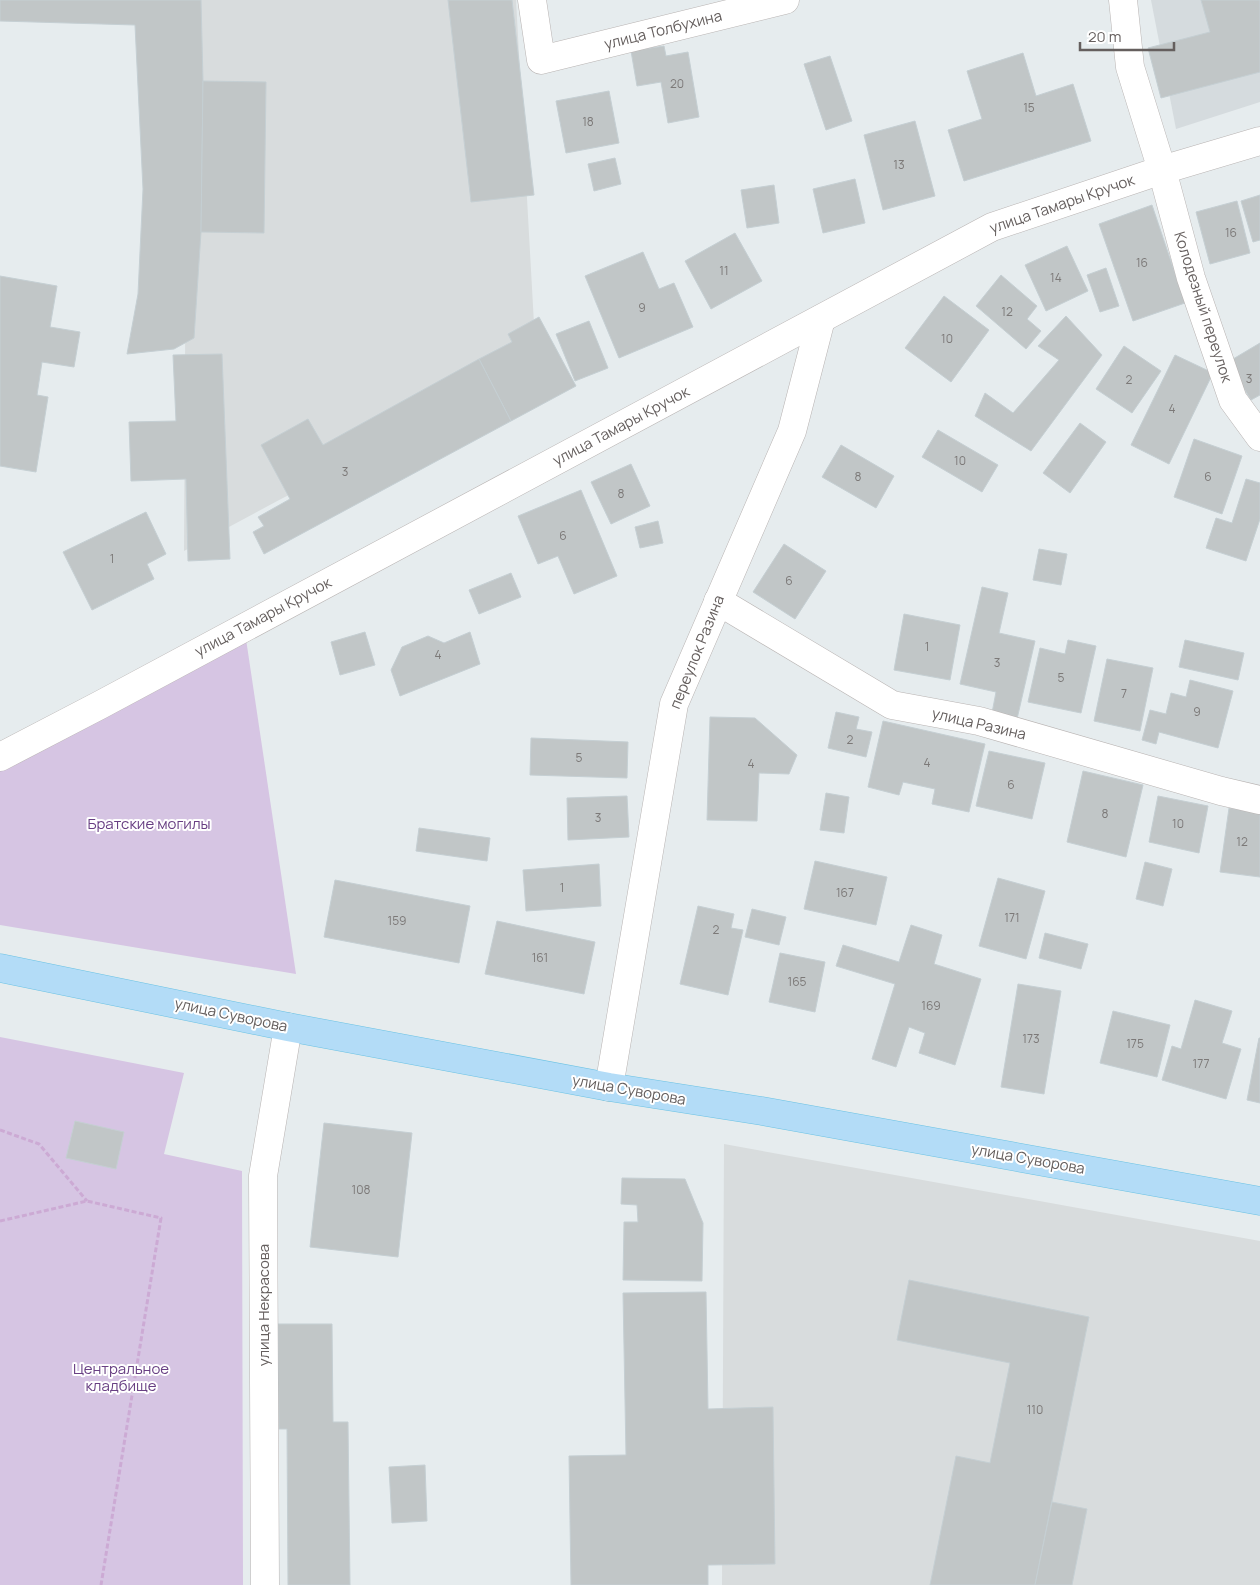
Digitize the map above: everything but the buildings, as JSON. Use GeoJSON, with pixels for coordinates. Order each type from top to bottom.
{"type":"FeatureCollection","features":[{"type":"Feature","properties":{"kind":"main road","name":"улица Суворова"},"geometry":{"type":"LineString","coordinates":[[0,968],[288,1027],[609,1087],[762,1111],[1260,1202]]}},
{"type":"Feature","properties":{"kind":"street","name":"улица Толбухина"},"geometry":{"type":"LineString","coordinates":[[532,0],[541,60],[785,0]]}},
{"type":"Feature","properties":{"kind":"street","name":"Колодезный переулок"},"geometry":{"type":"LineString","coordinates":[[1123,0],[1130,67],[1162,170],[1191,278],[1233,400],[1260,437]]}},
{"type":"Feature","properties":{"kind":"street","name":"улица Тамары Кручок"},"geometry":{"type":"LineString","coordinates":[[0,756],[109,700],[992,227],[1162,170],[1260,142]]}},
{"type":"Feature","properties":{"kind":"street","name":"переулок Разина"},"geometry":{"type":"LineString","coordinates":[[609,1087],[674,704],[792,431],[820,319]]}},
{"type":"Feature","properties":{"kind":"street","name":"улица Разина"},"geometry":{"type":"LineString","coordinates":[[718,601],[892,706],[979,721],[1221,791],[1260,800]]}},
{"type":"Feature","properties":{"kind":"street","name":"улица Некрасова"},"geometry":{"type":"LineString","coordinates":[[266,1585],[263,1176],[288,1027]]}},
{"type":"Feature","properties":{"kind":"path"},"geometry":{"type":"LineString","coordinates":[[0,1130],[39,1144],[87,1201]]}},
{"type":"Feature","properties":{"kind":"path"},"geometry":{"type":"LineString","coordinates":[[0,1221],[87,1201],[161,1218],[101,1585]]}},
{"type":"Feature","properties":{"kind":"shaded area"},"geometry":{"type":"Polygon","coordinates":[[[187,0],[516,0],[537,378],[516,379],[281,499],[184,551],[187,0]]]}},
{"type":"Feature","properties":{"kind":"shaded area"},"geometry":{"type":"Polygon","coordinates":[[[1151,0],[1260,0],[1260,102],[1176,129],[1151,0]]]}},
{"type":"Feature","properties":{"kind":"shaded area"},"geometry":{"type":"Polygon","coordinates":[[[724,1144],[1260,1241],[1260,1585],[722,1585],[724,1144]]]}},
{"type":"Feature","properties":{"kind":"green space","name":"Братские могилы"},"geometry":{"type":"Polygon","coordinates":[[[246,639],[296,974],[0,925],[0,758],[246,639]]]}},
{"type":"Feature","properties":{"kind":"green space","name":"Центральное кладбище"},"geometry":{"type":"Polygon","coordinates":[[[0,1037],[184,1073],[164,1154],[242,1171],[243,1585],[0,1585],[0,1037]]]}}]}
